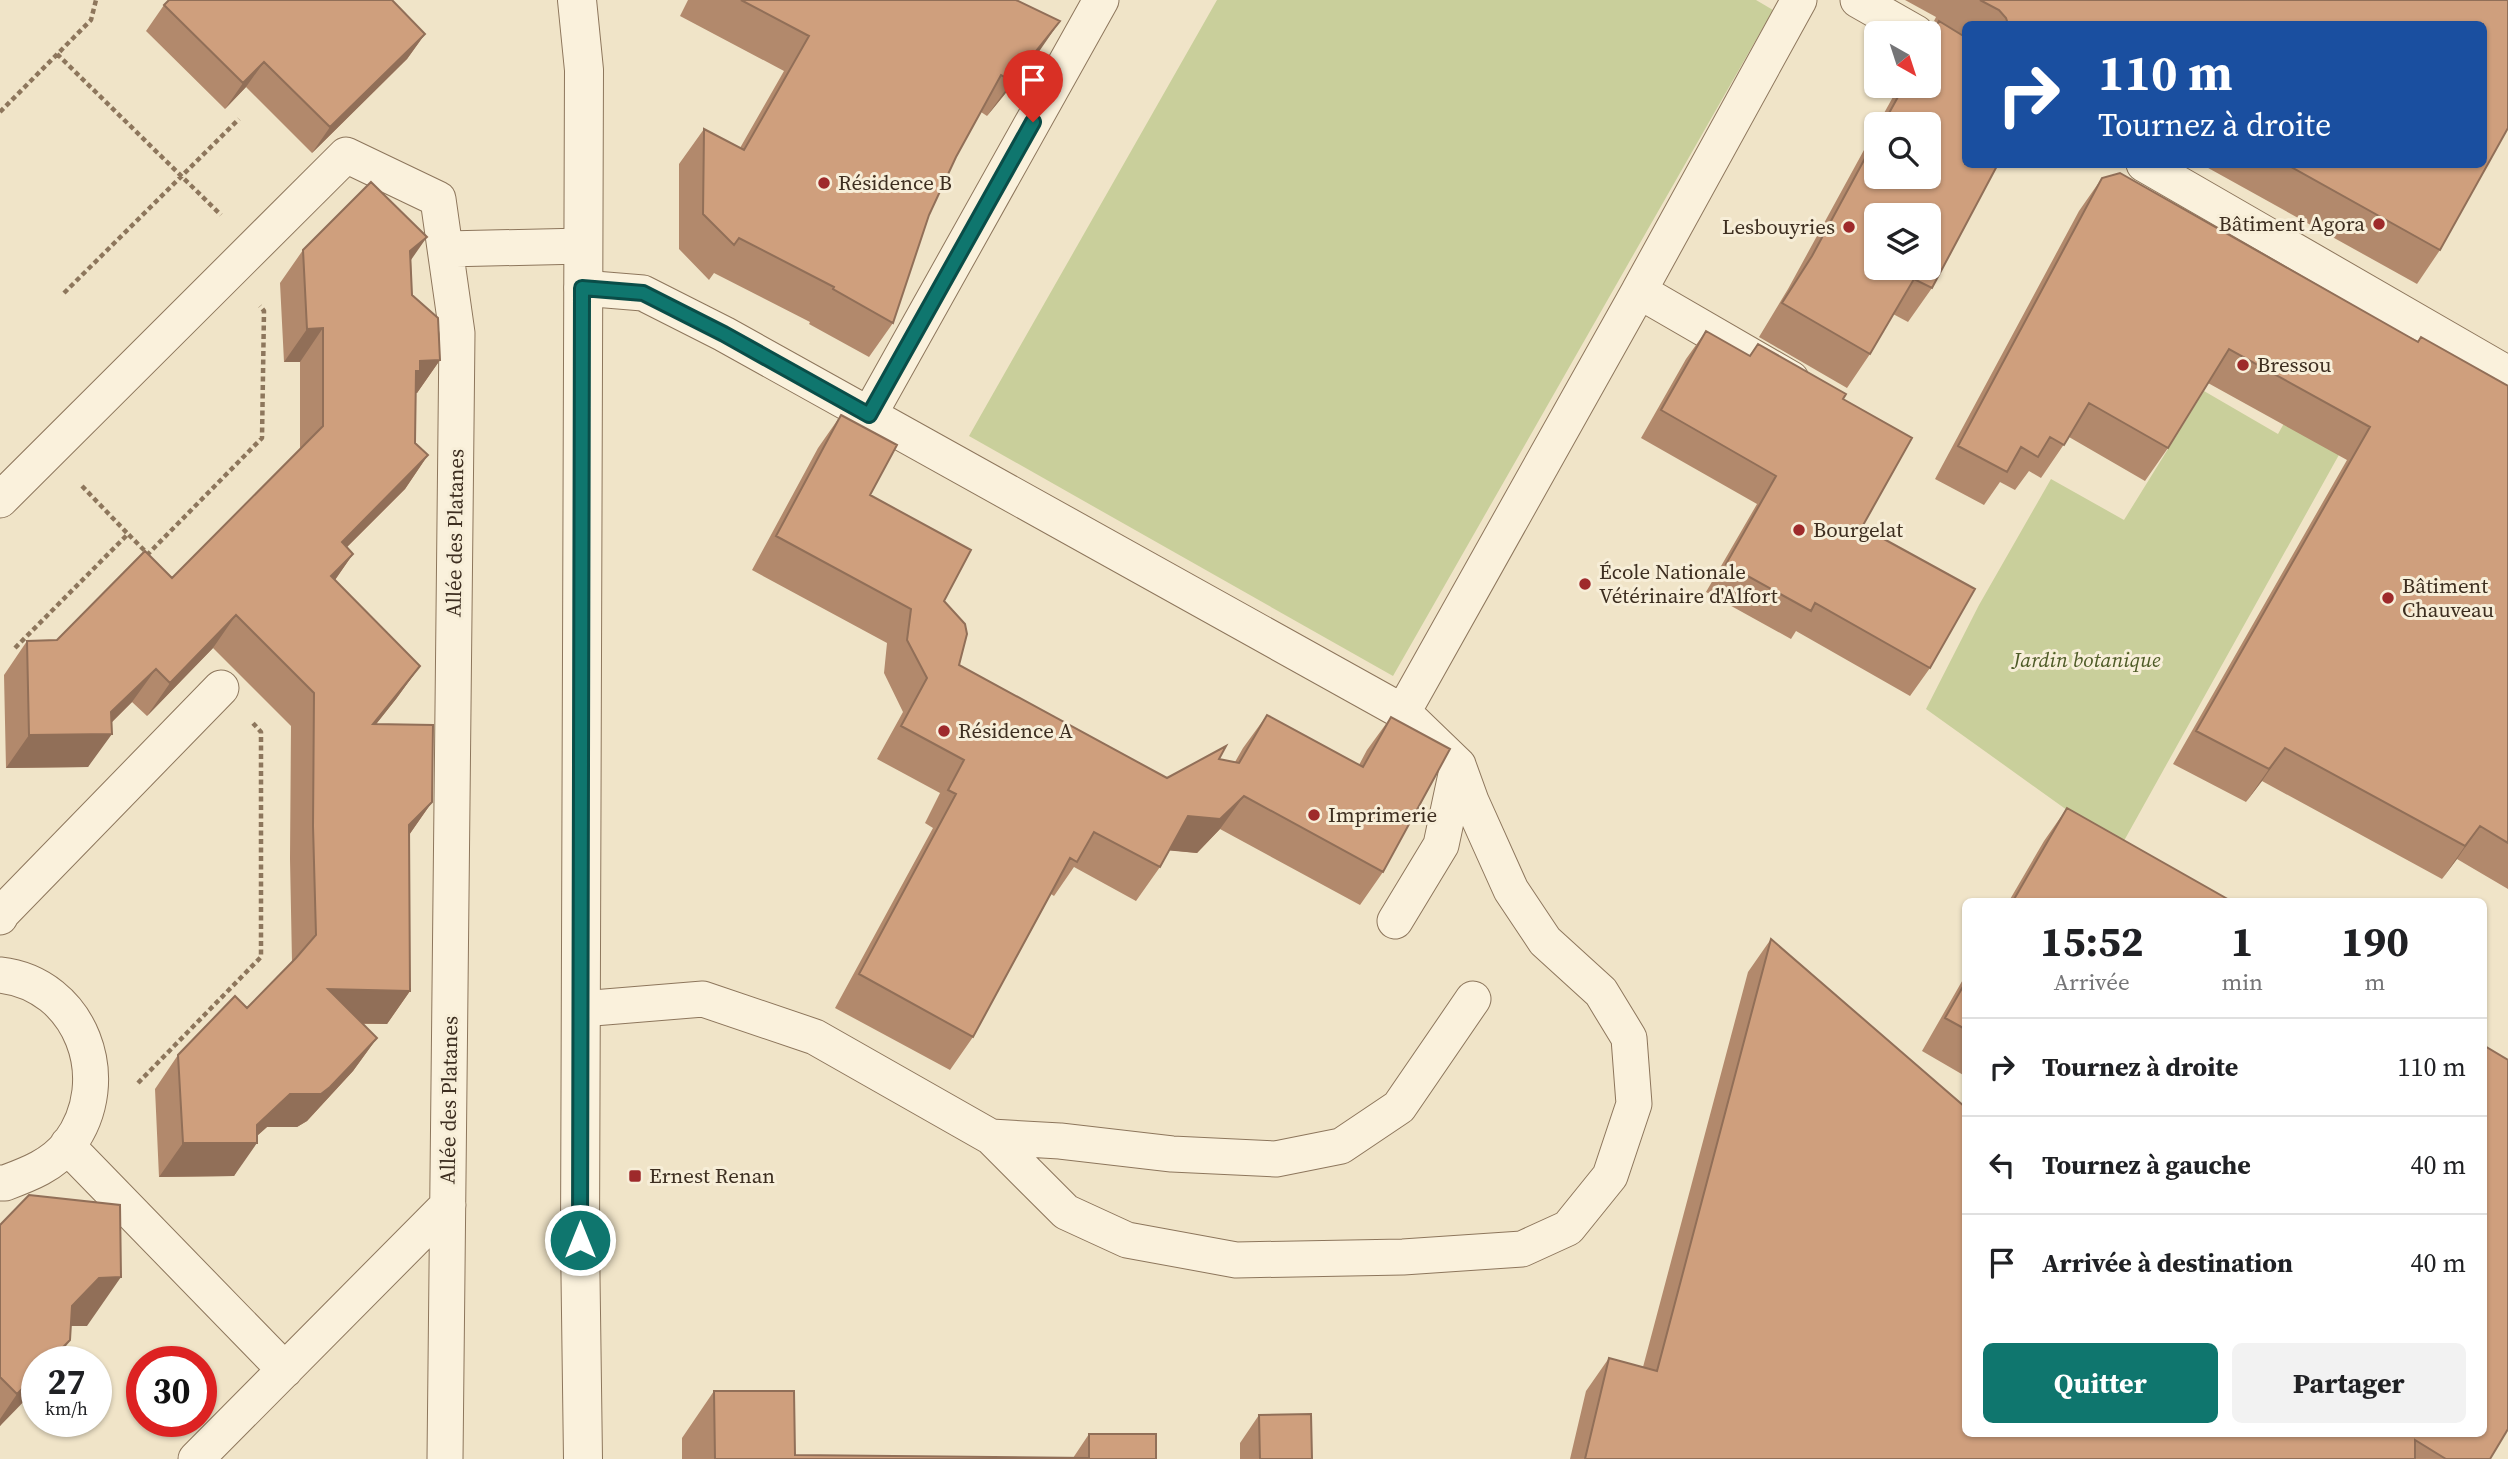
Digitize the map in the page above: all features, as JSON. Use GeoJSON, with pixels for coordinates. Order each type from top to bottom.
{"type":"FeatureCollection","features":[{"type":"Feature","properties":{"kind":"street"},"geometry":{"type":"LineString","coordinates":[[577,0],[584,70],[580,1240],[583,1459]]}},
{"type":"Feature","properties":{"kind":"street"},"geometry":{"type":"LineString","coordinates":[[584,70],[605,0]]}},
{"type":"Feature","properties":{"kind":"lane"},"geometry":{"type":"LineString","coordinates":[[869,415],[1101,0]]}},
{"type":"Feature","properties":{"kind":"lane"},"geometry":{"type":"LineString","coordinates":[[1403,712],[1799,0]]}},
{"type":"Feature","properties":{"kind":"lane"},"geometry":{"type":"LineString","coordinates":[[1858,0],[1895,21]]}},
{"type":"Feature","properties":{"kind":"lane","name":"Allée des Platanes"},"geometry":{"type":"LineString","coordinates":[[1,497],[346,155],[438,199],[457,332],[445,1459]]}},
{"type":"Feature","properties":{"kind":"lane"},"geometry":{"type":"LineString","coordinates":[[2151,168],[2508,374]]}},
{"type":"Feature","properties":{"kind":"lane"},"geometry":{"type":"LineString","coordinates":[[446,249],[583,246]]}},
{"type":"Feature","properties":{"kind":"lane"},"geometry":{"type":"LineString","coordinates":[[581,1009],[704,999],[815,1037],[991,1137],[1066,1212],[1127,1240],[1236,1260],[1403,1257],[1522,1248],[1568,1228],[1610,1176],[1634,1104],[1629,1038],[1601,992],[1545,941],[1511,890],[1458,765],[1403,712],[724,334],[643,293],[582,288]]}},
{"type":"Feature","properties":{"kind":"lane"},"geometry":{"type":"LineString","coordinates":[[1639,291],[1815,393]]}},
{"type":"Feature","properties":{"kind":"lane"},"geometry":{"type":"LineString","coordinates":[[0,918],[221,688]]}},
{"type":"Feature","properties":{"kind":"lane"},"geometry":{"type":"LineString","coordinates":[[1395,921],[1441,845],[1458,765]]}},
{"type":"Feature","properties":{"kind":"lane"},"geometry":{"type":"LineString","coordinates":[[0,975],[16,976],[51,994],[75,1021],[88,1051],[91,1088],[86,1112],[68,1144],[40,1170],[0,1183]]}},
{"type":"Feature","properties":{"kind":"lane"},"geometry":{"type":"LineString","coordinates":[[991,1137],[1060,1141],[1172,1154],[1276,1158],[1341,1146],[1399,1107],[1473,999]]}},
{"type":"Feature","properties":{"kind":"lane"},"geometry":{"type":"LineString","coordinates":[[68,1144],[285,1370]]}},
{"type":"Feature","properties":{"kind":"lane"},"geometry":{"type":"LineString","coordinates":[[196,1459],[448,1205]]}},
{"type":"Feature","properties":{"kind":"path"},"geometry":{"type":"LineString","coordinates":[[0,112],[91,20],[96,0]]}},
{"type":"Feature","properties":{"kind":"path"},"geometry":{"type":"LineString","coordinates":[[57,54],[254,246]]}},
{"type":"Feature","properties":{"kind":"path"},"geometry":{"type":"LineString","coordinates":[[64,293],[239,119]]}},
{"type":"Feature","properties":{"kind":"path"},"geometry":{"type":"LineString","coordinates":[[48,450],[148,554],[262,438],[264,311],[229,271]]}},
{"type":"Feature","properties":{"kind":"path"},"geometry":{"type":"LineString","coordinates":[[15,648],[128,534]]}},
{"type":"Feature","properties":{"kind":"path"},"geometry":{"type":"LineString","coordinates":[[129,1093],[261,957],[261,732],[221,688]]}},
{"type":"Feature","properties":{"kind":"green space"},"geometry":{"type":"Polygon","coordinates":[[[1217,0],[1756,0],[1773,10],[1393,676],[969,436],[1217,0]]]}},
{"type":"Feature","properties":{"kind":"green space","name":"Jardin botanique"},"geometry":{"type":"Polygon","coordinates":[[[2334,334],[2389,365],[2120,848],[1926,709],[1979,605],[2051,479],[2124,520],[2204,391],[2278,434],[2334,334]]]}},
{"type":"Feature","properties":{"kind":"building"},"geometry":{"type":"Polygon","coordinates":[[[169,0],[392,0],[425,34],[330,127],[264,62],[243,83],[164,5],[169,0]]]}},
{"type":"Feature","properties":{"kind":"building","name":"Résidence B"},"geometry":{"type":"Polygon","coordinates":[[[741,0],[1016,0],[1060,21],[1012,81],[1001,75],[956,157],[929,215],[893,323],[833,289],[834,287],[739,238],[734,245],[703,214],[704,129],[744,150],[809,36],[741,0]]]}},
{"type":"Feature","properties":{"kind":"building"},"geometry":{"type":"Polygon","coordinates":[[[1980,0],[2508,0],[2508,128],[2487,166],[2487,21],[2007,21],[1999,10],[1980,0]]]}},
{"type":"Feature","properties":{"kind":"building"},"geometry":{"type":"Polygon","coordinates":[[[1941,22],[1962,35],[1962,168],[1996,168],[1941,271],[1941,203],[1864,203],[1864,280],[1913,280],[1870,354],[1782,303],[1812,256],[1864,160],[1864,189],[1941,189],[1941,112],[1890,112],[1897,98],[1941,98],[1941,22]]]}},
{"type":"Feature","properties":{"kind":"building"},"geometry":{"type":"Polygon","coordinates":[[[2293,168],[2486,168],[2440,250],[2293,168]]]}},
{"type":"Feature","properties":{"kind":"building"},"geometry":{"type":"Polygon","coordinates":[[[2120,173],[2418,342],[2421,337],[2508,386],[2508,843],[2480,826],[2465,846],[2285,748],[2269,769],[2196,731],[2370,427],[2229,349],[2168,448],[2089,403],[2064,445],[2050,437],[2038,457],[2021,447],[2007,472],[1958,446],[2102,178],[2120,173]]]}},
{"type":"Feature","properties":{"kind":"building"},"geometry":{"type":"Polygon","coordinates":[[[371,182],[427,237],[410,251],[412,295],[438,318],[440,360],[420,361],[420,371],[416,371],[415,443],[428,455],[342,542],[353,554],[331,576],[420,666],[373,724],[433,725],[432,802],[409,825],[410,991],[328,989],[377,1038],[321,1094],[290,1094],[257,1125],[257,1143],[183,1143],[178,1055],[235,996],[247,1008],[316,935],[314,693],[236,615],[170,683],[156,669],[111,712],[112,734],[29,735],[27,641],[57,640],[145,551],[172,578],[323,426],[323,328],[307,329],[303,250],[371,182]]]}},
{"type":"Feature","properties":{"kind":"building"},"geometry":{"type":"Polygon","coordinates":[[[1916,280],[1936,280],[1932,288],[1916,280]]]}},
{"type":"Feature","properties":{"kind":"building","name":"Bourgelat"},"geometry":{"type":"Polygon","coordinates":[[[1706,331],[1750,356],[1758,344],[1846,394],[1843,399],[1912,438],[1862,527],[1975,589],[1930,668],[1815,603],[1811,611],[1726,564],[1776,476],[1661,410],[1706,331]]]}},
{"type":"Feature","properties":{"kind":"building"},"geometry":{"type":"Polygon","coordinates":[[[841,415],[897,445],[870,495],[971,550],[944,601],[965,624],[967,634],[959,665],[1167,778],[1226,746],[1219,759],[1239,763],[1267,715],[1363,767],[1391,717],[1450,749],[1383,872],[1244,796],[1220,819],[1188,816],[1160,867],[1094,832],[1077,862],[1070,858],[973,1037],[859,974],[956,794],[948,790],[964,760],[901,726],[927,678],[907,640],[911,609],[776,536],[841,415]]]}},
{"type":"Feature","properties":{"kind":"building"},"geometry":{"type":"Polygon","coordinates":[[[2067,808],[2226,898],[2015,898],[2067,808]]]}},
{"type":"Feature","properties":{"kind":"building"},"geometry":{"type":"Polygon","coordinates":[[[1771,939],[1962,1104],[1962,1437],[2487,1437],[2487,1047],[2508,1060],[2508,1429],[2490,1459],[2446,1459],[2415,1440],[2415,1459],[1585,1459],[1609,1358],[1657,1371],[1771,939]]]}},
{"type":"Feature","properties":{"kind":"building"},"geometry":{"type":"Polygon","coordinates":[[[1962,988],[1962,1027],[1945,1018],[1962,988]]]}},
{"type":"Feature","properties":{"kind":"building"},"geometry":{"type":"Polygon","coordinates":[[[29,1195],[120,1205],[121,1277],[99,1278],[72,1306],[70,1340],[64,1346],[21,1346],[21,1390],[17,1394],[0,1377],[0,1225],[29,1195]]]}},
{"type":"Feature","properties":{"kind":"building"},"geometry":{"type":"Polygon","coordinates":[[[714,1391],[794,1391],[795,1455],[1089,1458],[1089,1434],[1156,1434],[1156,1459],[715,1459],[714,1391]]]}},
{"type":"Feature","properties":{"kind":"building"},"geometry":{"type":"Polygon","coordinates":[[[1311,1414],[1312,1459],[1260,1459],[1259,1415],[1311,1414]]]}},
{"type":"Feature","properties":{"kind":"place","name":"Résidence B"},"geometry":{"type":"Point","coordinates":[824,183]}},
{"type":"Feature","properties":{"kind":"place","name":"Bâtiment Agora"},"geometry":{"type":"Point","coordinates":[2379,224]}},
{"type":"Feature","properties":{"kind":"place","name":"Lesbouyries"},"geometry":{"type":"Point","coordinates":[1849,227]}},
{"type":"Feature","properties":{"kind":"place","name":"Bressou"},"geometry":{"type":"Point","coordinates":[2243,365]}},
{"type":"Feature","properties":{"kind":"place","name":"Bourgelat"},"geometry":{"type":"Point","coordinates":[1799,530]}},
{"type":"Feature","properties":{"kind":"place","name":"École Nationale Vétérinaire d'Alfort"},"geometry":{"type":"Point","coordinates":[1585,584]}},
{"type":"Feature","properties":{"kind":"place","name":"Bâtiment Chauveau"},"geometry":{"type":"Point","coordinates":[2388,598]}},
{"type":"Feature","properties":{"kind":"place","name":"Résidence A"},"geometry":{"type":"Point","coordinates":[944,731]}},
{"type":"Feature","properties":{"kind":"place","name":"Imprimerie"},"geometry":{"type":"Point","coordinates":[1314,815]}},
{"type":"Feature","properties":{"kind":"place","name":"Ernest Renan"},"geometry":{"type":"Point","coordinates":[635,1176]}},
{"type":"Feature","properties":{"kind":"route"},"geometry":{"type":"LineString","coordinates":[[580,1240],[582,288],[643,293],[724,334],[869,415],[1033,122]]}}]}
